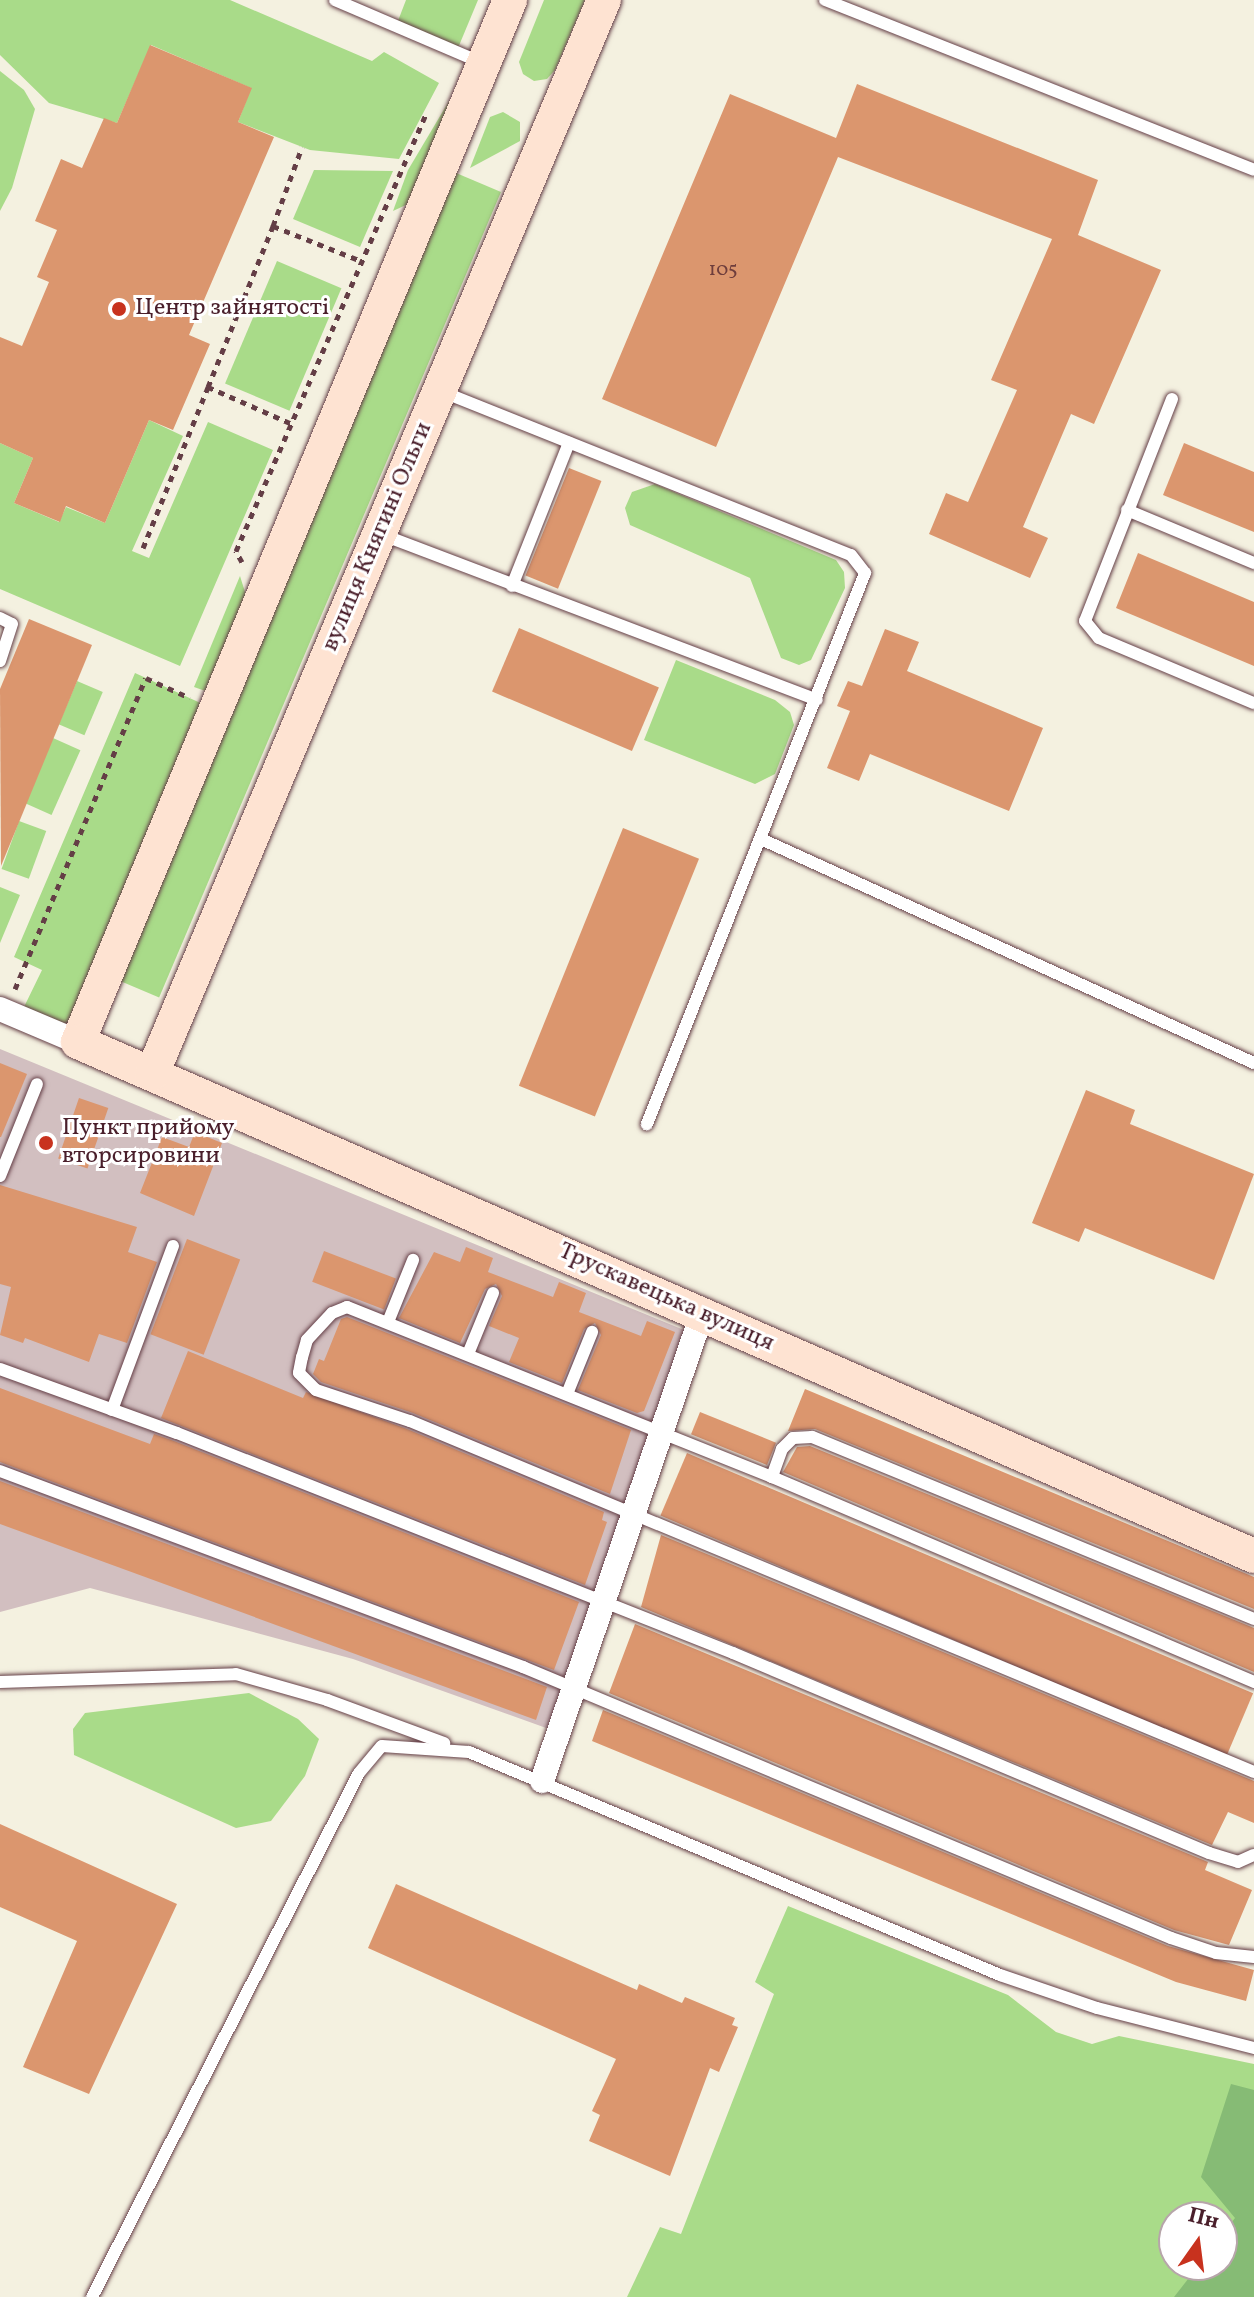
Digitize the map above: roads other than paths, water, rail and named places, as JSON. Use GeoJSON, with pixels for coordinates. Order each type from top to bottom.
{"type":"FeatureCollection","features":[{"type":"Feature","properties":{"kind":"street"},"geometry":{"type":"LineString","coordinates":[[3,1010],[78,1042],[510,0]]}},
{"type":"Feature","properties":{"kind":"street","name":"вулиця Княгині Ольги"},"geometry":{"type":"LineString","coordinates":[[152,1074],[604,0]]}},
{"type":"Feature","properties":{"kind":"street","name":"Трускавецька вулиця"},"geometry":{"type":"LineString","coordinates":[[78,1042],[1254,1556]]}},
{"type":"Feature","properties":{"kind":"street"},"geometry":{"type":"LineString","coordinates":[[542,1781],[702,1313]]}},
{"type":"Feature","properties":{"kind":"lane"},"geometry":{"type":"LineString","coordinates":[[335,0],[483,64]]}},
{"type":"Feature","properties":{"kind":"lane"},"geometry":{"type":"LineString","coordinates":[[825,0],[1254,170]]}},
{"type":"Feature","properties":{"kind":"lane"},"geometry":{"type":"LineString","coordinates":[[440,391],[860,562],[863,584],[647,1124]]}},
{"type":"Feature","properties":{"kind":"lane"},"geometry":{"type":"LineString","coordinates":[[1172,399],[1086,609],[1089,631],[1254,703]]}},
{"type":"Feature","properties":{"kind":"lane"},"geometry":{"type":"LineString","coordinates":[[512,586],[569,443]]}},
{"type":"Feature","properties":{"kind":"lane"},"geometry":{"type":"LineString","coordinates":[[1127,510],[1254,563]]}},
{"type":"Feature","properties":{"kind":"lane"},"geometry":{"type":"LineString","coordinates":[[380,533],[817,700]]}},
{"type":"Feature","properties":{"kind":"lane"},"geometry":{"type":"LineString","coordinates":[[0,618],[12,624],[0,661]]}},
{"type":"Feature","properties":{"kind":"lane"},"geometry":{"type":"LineString","coordinates":[[761,839],[1254,1063]]}},
{"type":"Feature","properties":{"kind":"lane"},"geometry":{"type":"LineString","coordinates":[[0,1176],[37,1084]]}},
{"type":"Feature","properties":{"kind":"lane"},"geometry":{"type":"LineString","coordinates":[[112,1410],[173,1246]]}},
{"type":"Feature","properties":{"kind":"lane"},"geometry":{"type":"LineString","coordinates":[[388,1322],[413,1260]]}},
{"type":"Feature","properties":{"kind":"lane"},"geometry":{"type":"LineString","coordinates":[[468,1354],[493,1293]]}},
{"type":"Feature","properties":{"kind":"lane"},"geometry":{"type":"LineString","coordinates":[[1254,1682],[772,1477],[347,1307],[332,1313],[307,1340],[299,1373],[304,1383],[633,1514],[1254,1772]]}},
{"type":"Feature","properties":{"kind":"lane"},"geometry":{"type":"LineString","coordinates":[[567,1394],[592,1332]]}},
{"type":"Feature","properties":{"kind":"lane"},"geometry":{"type":"LineString","coordinates":[[0,1369],[603,1601],[1209,1853],[1238,1862],[1254,1855]]}},
{"type":"Feature","properties":{"kind":"lane"},"geometry":{"type":"LineString","coordinates":[[772,1477],[782,1449],[793,1438],[812,1437],[1254,1619]]}},
{"type":"Feature","properties":{"kind":"lane"},"geometry":{"type":"LineString","coordinates":[[0,1471],[573,1688],[1171,1938],[1216,1953],[1254,1957]]}},
{"type":"Feature","properties":{"kind":"lane"},"geometry":{"type":"LineString","coordinates":[[0,1682],[236,1674],[327,1700],[542,1781],[1000,1975],[1097,2008],[1254,2048]]}},
{"type":"Feature","properties":{"kind":"lane"},"geometry":{"type":"LineString","coordinates":[[92,2297],[359,1773],[382,1746],[469,1752]]}},
{"type":"Feature","properties":{"kind":"place","name":"Центр зайнятості"},"geometry":{"type":"Point","coordinates":[119,309]}},
{"type":"Feature","properties":{"kind":"place","name":"Пункт прийому вторсировини"},"geometry":{"type":"Point","coordinates":[46,1143]}}]}
